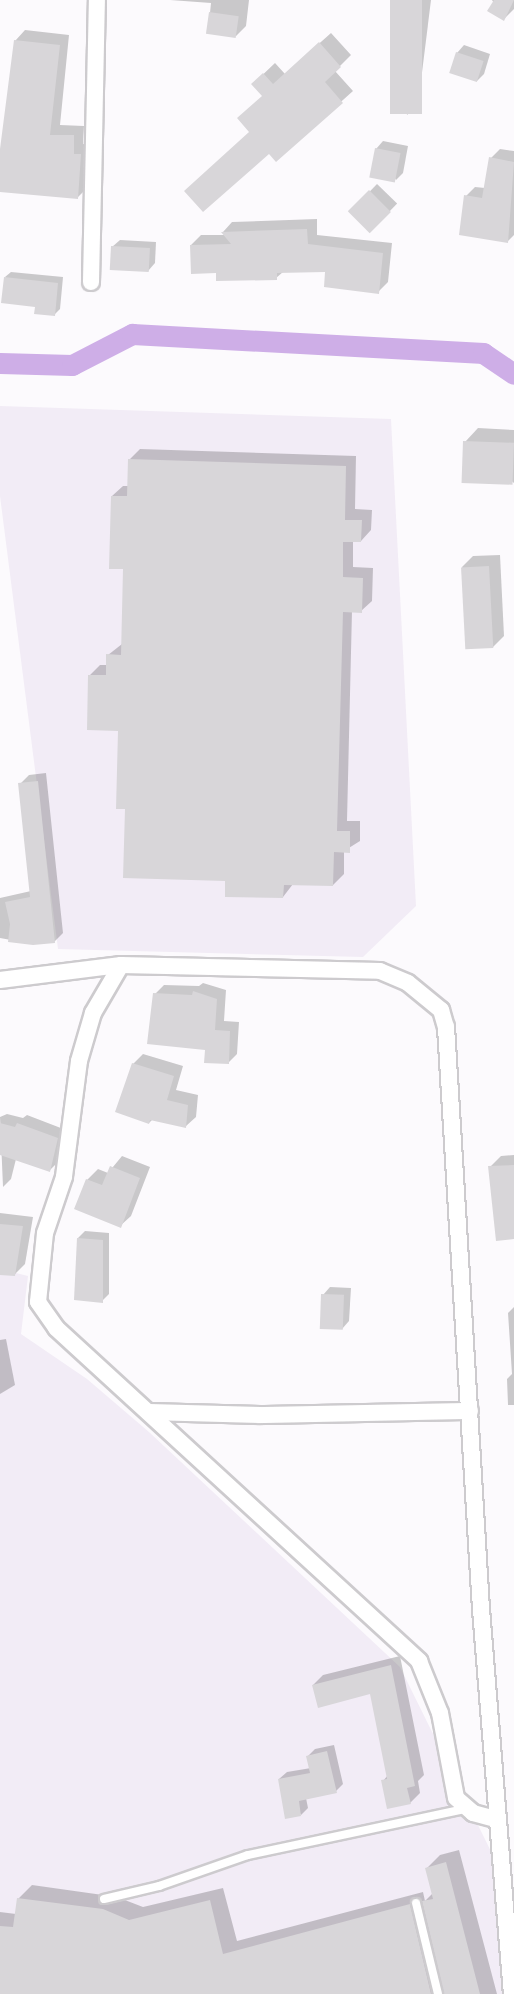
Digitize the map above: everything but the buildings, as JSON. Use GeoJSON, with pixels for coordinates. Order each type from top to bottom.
{"type":"FeatureCollection","features":[{"type":"Feature","properties":{"kind":"street"},"geometry":{"type":"LineString","coordinates":[[91,282],[98,0]]}},
{"type":"Feature","properties":{"kind":"street"},"geometry":{"type":"LineString","coordinates":[[0,980],[121,965],[380,971],[408,983],[441,1010],[446,1026],[496,1819],[512,1994]]}},
{"type":"Feature","properties":{"kind":"street"},"geometry":{"type":"LineString","coordinates":[[121,965],[93,1013],[82,1050],[64,1177],[45,1233],[38,1302],[57,1328],[419,1661],[432,1686],[456,1798],[464,1809],[496,1819]]}},
{"type":"Feature","properties":{"kind":"street"},"geometry":{"type":"LineString","coordinates":[[149,1412],[260,1415],[471,1411]]}},
{"type":"Feature","properties":{"kind":"lane"},"geometry":{"type":"LineString","coordinates":[[104,1899],[159,1886],[248,1855],[464,1809]]}},
{"type":"Feature","properties":{"kind":"lane"},"geometry":{"type":"LineString","coordinates":[[416,1903],[438,1994]]}},
{"type":"Feature","properties":{"kind":"shaded area"},"geometry":{"type":"Polygon","coordinates":[[[0,406],[391,419],[416,906],[363,957],[58,949],[0,496],[0,406]]]}},
{"type":"Feature","properties":{"kind":"shaded area"},"geometry":{"type":"Polygon","coordinates":[[[0,1269],[28,1276],[21,1334],[87,1379],[149,1432],[400,1667],[514,1898],[514,1994],[0,1994],[0,1269]]]}},
{"type":"Feature","properties":{"kind":"waterway"},"geometry":{"type":"LineString","coordinates":[[0,363],[72,365],[132,334],[483,353],[514,374]]}}]}
